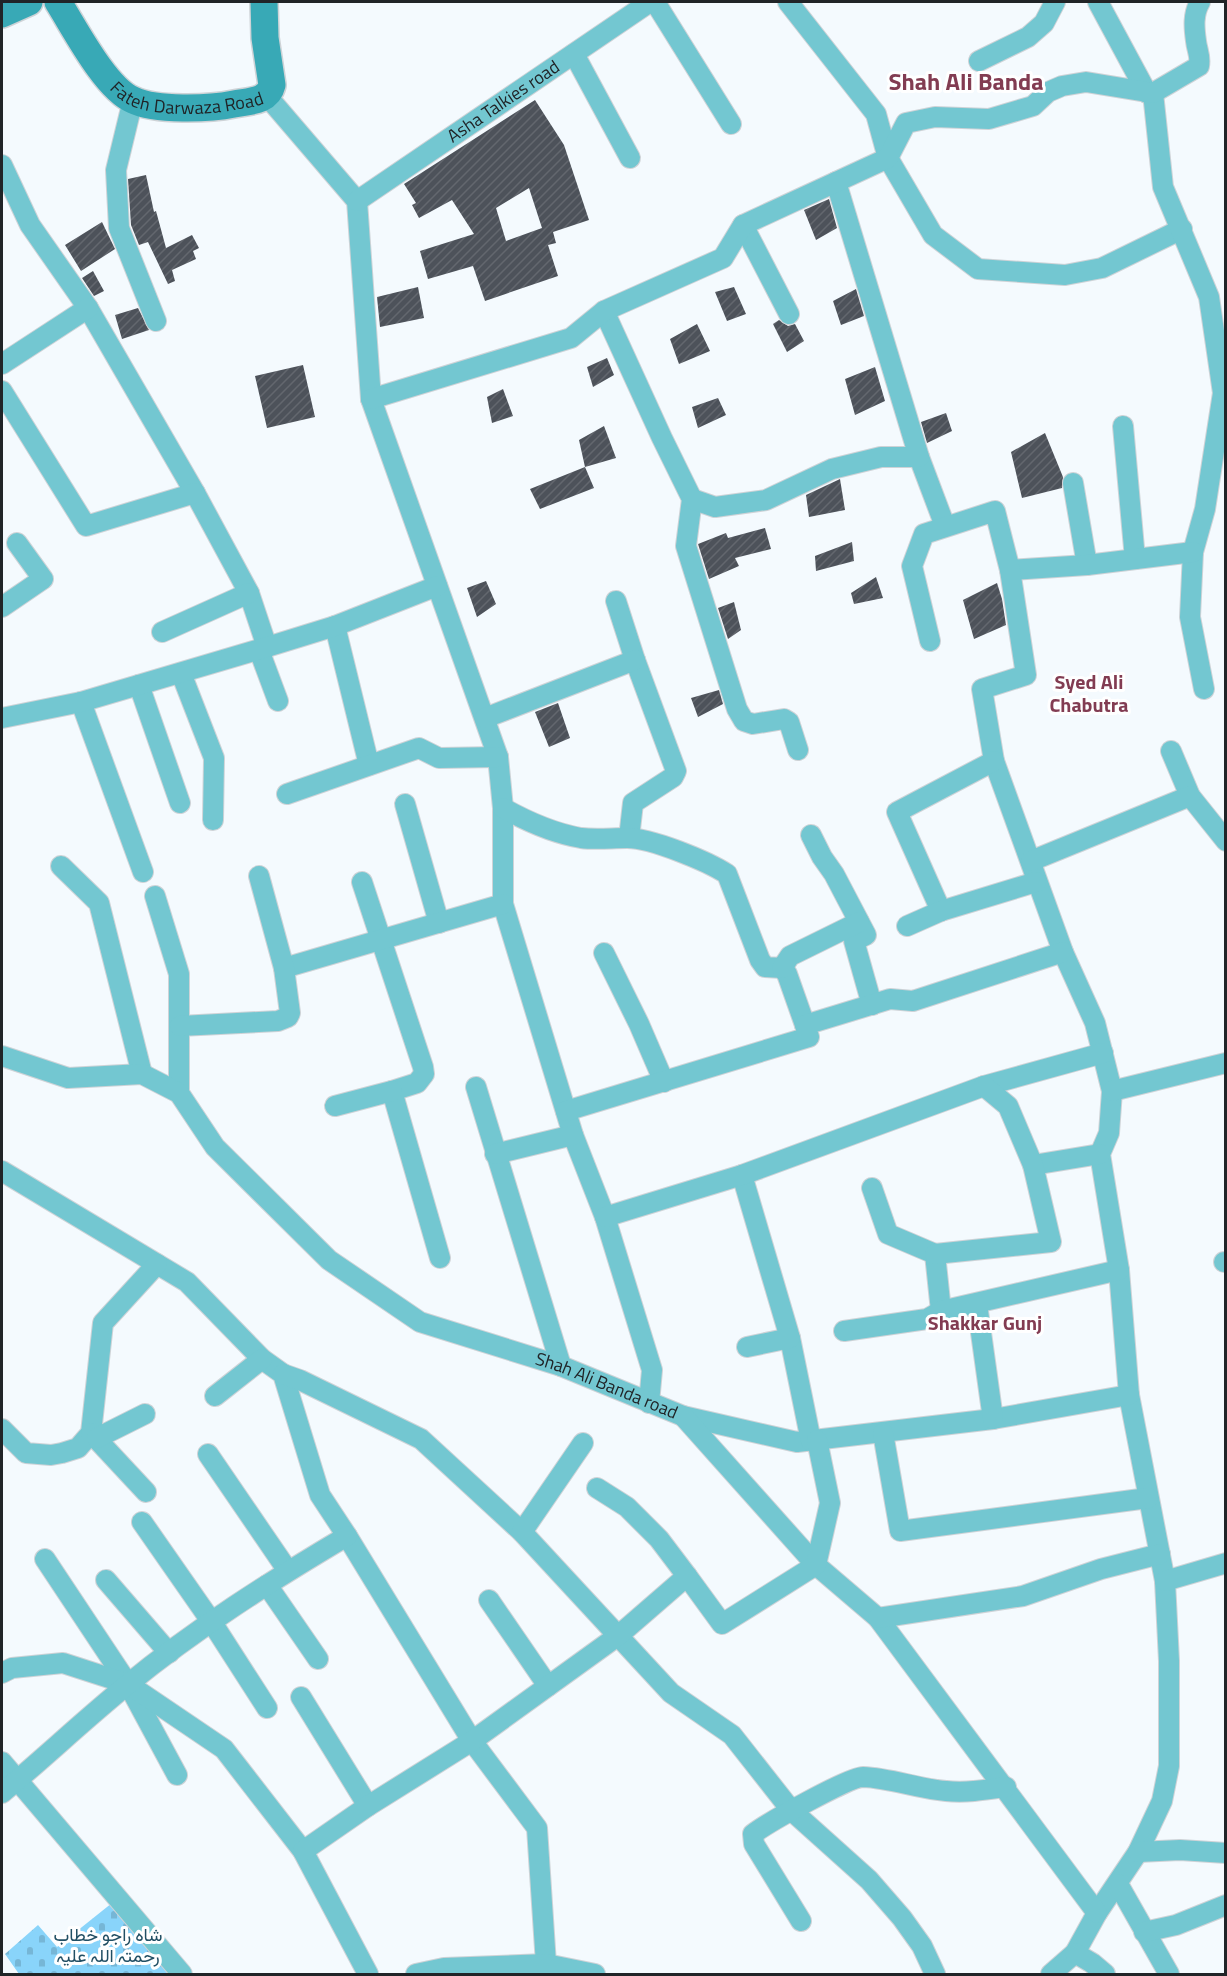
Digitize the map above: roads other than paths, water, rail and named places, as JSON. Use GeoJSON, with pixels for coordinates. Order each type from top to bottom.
{"type":"FeatureCollection","features":[{"type":"Feature","properties":{"kind":"main road"},"geometry":{"type":"LineString","coordinates":[[2,14],[29,2]]}},
{"type":"Feature","properties":{"kind":"main road","name":"Fateh Darwaza Road"},"geometry":{"type":"LineString","coordinates":[[58,2],[106,77],[120,92],[133,100],[152,105],[189,108],[226,106],[267,96],[272,85],[265,38],[264,2]]}},
{"type":"Feature","properties":{"kind":"street","name":"Asha Talkies road"},"geometry":{"type":"LineString","coordinates":[[357,201],[650,2]]}},
{"type":"Feature","properties":{"kind":"street"},"geometry":{"type":"LineString","coordinates":[[656,2],[731,124]]}},
{"type":"Feature","properties":{"kind":"street"},"geometry":{"type":"LineString","coordinates":[[788,2],[876,114],[888,158],[933,235],[978,269],[1065,275],[1093,270],[1102,268],[1182,229]]}},
{"type":"Feature","properties":{"kind":"street"},"geometry":{"type":"LineString","coordinates":[[980,61],[1028,37],[1044,23],[1055,2]]}},
{"type":"Feature","properties":{"kind":"street"},"geometry":{"type":"LineString","coordinates":[[1098,2],[1150,93],[1163,186],[1209,297],[1224,394],[1205,509],[1193,552],[1190,617],[1204,689]]}},
{"type":"Feature","properties":{"kind":"street"},"geometry":{"type":"LineString","coordinates":[[371,399],[571,338],[604,311],[723,258],[743,225],[888,158],[906,123],[934,117],[989,119],[1033,105],[1048,92],[1062,86],[1086,82],[1150,93],[1199,66],[1200,57],[1196,43],[1194,13],[1200,2]]}},
{"type":"Feature","properties":{"kind":"street"},"geometry":{"type":"LineString","coordinates":[[574,54],[630,158]]}},
{"type":"Feature","properties":{"kind":"street"},"geometry":{"type":"LineString","coordinates":[[267,96],[357,201],[371,399],[498,757],[503,808],[503,904],[573,1135],[605,1217],[652,1370],[649,1403]]}},
{"type":"Feature","properties":{"kind":"street"},"geometry":{"type":"LineString","coordinates":[[133,100],[117,170],[119,228],[156,321]]}},
{"type":"Feature","properties":{"kind":"street"},"geometry":{"type":"LineString","coordinates":[[2,165],[30,225],[88,308],[249,593],[278,701]]}},
{"type":"Feature","properties":{"kind":"street"},"geometry":{"type":"LineString","coordinates":[[836,182],[919,457],[945,526]]}},
{"type":"Feature","properties":{"kind":"street"},"geometry":{"type":"LineString","coordinates":[[743,225],[789,314]]}},
{"type":"Feature","properties":{"kind":"street"},"geometry":{"type":"LineString","coordinates":[[2,364],[88,308]]}},
{"type":"Feature","properties":{"kind":"street"},"geometry":{"type":"LineString","coordinates":[[604,311],[692,499],[686,546],[737,709],[744,721],[753,724],[784,719],[789,722],[798,750]]}},
{"type":"Feature","properties":{"kind":"street"},"geometry":{"type":"LineString","coordinates":[[2,391],[86,526],[195,494]]}},
{"type":"Feature","properties":{"kind":"street"},"geometry":{"type":"LineString","coordinates":[[1123,426],[1135,559]]}},
{"type":"Feature","properties":{"kind":"street"},"geometry":{"type":"LineString","coordinates":[[692,499],[715,507],[766,500],[832,469],[881,457],[919,457]]}},
{"type":"Feature","properties":{"kind":"street"},"geometry":{"type":"LineString","coordinates":[[1073,483],[1087,565]]}},
{"type":"Feature","properties":{"kind":"street"},"geometry":{"type":"LineString","coordinates":[[930,641],[912,566],[924,534],[995,511],[1010,570],[1026,675],[982,689],[994,761],[1031,861],[1036,882],[1063,952],[1095,1023],[1112,1091],[1109,1133],[1100,1154],[1119,1270],[1129,1395],[1165,1581],[1169,1661],[1169,1766],[1162,1801],[1138,1852],[1097,1913],[1075,1953],[1051,1974]]}},
{"type":"Feature","properties":{"kind":"street"},"geometry":{"type":"LineString","coordinates":[[2,607],[43,579],[17,543]]}},
{"type":"Feature","properties":{"kind":"street"},"geometry":{"type":"LineString","coordinates":[[1010,570],[1087,565],[1193,552]]}},
{"type":"Feature","properties":{"kind":"street"},"geometry":{"type":"LineString","coordinates":[[2,718],[81,702],[263,649],[335,626],[437,586]]}},
{"type":"Feature","properties":{"kind":"street"},"geometry":{"type":"LineString","coordinates":[[162,632],[249,593]]}},
{"type":"Feature","properties":{"kind":"street"},"geometry":{"type":"LineString","coordinates":[[616,601],[676,773],[633,803],[629,838]]}},
{"type":"Feature","properties":{"kind":"street"},"geometry":{"type":"LineString","coordinates":[[335,626],[369,765]]}},
{"type":"Feature","properties":{"kind":"street"},"geometry":{"type":"LineString","coordinates":[[485,718],[635,660]]}},
{"type":"Feature","properties":{"kind":"street"},"geometry":{"type":"LineString","coordinates":[[181,673],[214,758],[213,820]]}},
{"type":"Feature","properties":{"kind":"street"},"geometry":{"type":"LineString","coordinates":[[139,685],[180,803]]}},
{"type":"Feature","properties":{"kind":"street"},"geometry":{"type":"LineString","coordinates":[[81,702],[143,872]]}},
{"type":"Feature","properties":{"kind":"street"},"geometry":{"type":"LineString","coordinates":[[287,794],[419,748],[439,758],[498,757]]}},
{"type":"Feature","properties":{"kind":"street"},"geometry":{"type":"LineString","coordinates":[[1171,751],[1190,796],[1226,841]]}},
{"type":"Feature","properties":{"kind":"street"},"geometry":{"type":"LineString","coordinates":[[941,911],[897,812],[994,761]]}},
{"type":"Feature","properties":{"kind":"street"},"geometry":{"type":"LineString","coordinates":[[1031,861],[1190,796]]}},
{"type":"Feature","properties":{"kind":"street"},"geometry":{"type":"LineString","coordinates":[[405,804],[439,923]]}},
{"type":"Feature","properties":{"kind":"street"},"geometry":{"type":"LineString","coordinates":[[503,808],[542,828],[564,834],[606,840],[629,838],[675,850],[727,874],[760,960],[765,967],[782,968],[787,974],[809,1037],[566,1111]]}},
{"type":"Feature","properties":{"kind":"street"},"geometry":{"type":"LineString","coordinates":[[811,835],[866,935],[854,941],[872,1005]]}},
{"type":"Feature","properties":{"kind":"street"},"geometry":{"type":"LineString","coordinates":[[61,866],[99,903],[142,1074]]}},
{"type":"Feature","properties":{"kind":"street"},"geometry":{"type":"LineString","coordinates":[[180,1026],[284,1020],[288,1017],[290,1008],[284,968],[259,876]]}},
{"type":"Feature","properties":{"kind":"street"},"geometry":{"type":"LineString","coordinates":[[335,1106],[417,1083],[424,1074],[362,882]]}},
{"type":"Feature","properties":{"kind":"street"},"geometry":{"type":"LineString","coordinates":[[907,926],[941,911],[1036,882]]}},
{"type":"Feature","properties":{"kind":"street"},"geometry":{"type":"LineString","coordinates":[[2,1056],[68,1078],[142,1074],[178,1093],[179,974],[155,896]]}},
{"type":"Feature","properties":{"kind":"street"},"geometry":{"type":"LineString","coordinates":[[284,968],[503,904]]}},
{"type":"Feature","properties":{"kind":"street"},"geometry":{"type":"LineString","coordinates":[[782,968],[790,956],[859,922]]}},
{"type":"Feature","properties":{"kind":"street"},"geometry":{"type":"LineString","coordinates":[[604,952],[664,1082]]}},
{"type":"Feature","properties":{"kind":"street"},"geometry":{"type":"LineString","coordinates":[[805,1025],[890,999],[914,1001],[1063,952]]}},
{"type":"Feature","properties":{"kind":"street"},"geometry":{"type":"LineString","coordinates":[[605,1217],[742,1175],[984,1086],[1103,1053]]}},
{"type":"Feature","properties":{"kind":"street"},"geometry":{"type":"LineString","coordinates":[[1112,1091],[1226,1063]]}},
{"type":"Feature","properties":{"kind":"street"},"geometry":{"type":"LineString","coordinates":[[872,1188],[888,1234],[934,1254],[1050,1242],[1033,1164],[1008,1106],[984,1086]]}},
{"type":"Feature","properties":{"kind":"street"},"geometry":{"type":"LineString","coordinates":[[476,1087],[561,1366]]}},
{"type":"Feature","properties":{"kind":"street"},"geometry":{"type":"LineString","coordinates":[[392,1091],[440,1258]]}},
{"type":"Feature","properties":{"kind":"street","name":"Shah Ali Banda road"},"geometry":{"type":"LineString","coordinates":[[178,1093],[215,1147],[329,1260],[420,1322],[561,1366],[683,1416],[797,1442],[993,1419],[1129,1395]]}},
{"type":"Feature","properties":{"kind":"street"},"geometry":{"type":"LineString","coordinates":[[495,1154],[573,1135]]}},
{"type":"Feature","properties":{"kind":"street"},"geometry":{"type":"LineString","coordinates":[[1033,1164],[1100,1154]]}},
{"type":"Feature","properties":{"kind":"street"},"geometry":{"type":"LineString","coordinates":[[2,1171],[187,1282],[262,1359],[283,1374],[300,1380],[421,1439],[522,1532],[671,1694],[732,1735],[791,1810],[869,1880],[889,1903],[922,1946],[935,1974]]}},
{"type":"Feature","properties":{"kind":"street"},"geometry":{"type":"LineString","coordinates":[[597,1488],[627,1507],[659,1539],[722,1624],[816,1565],[830,1503],[790,1338],[742,1175]]}},
{"type":"Feature","properties":{"kind":"street"},"geometry":{"type":"LineString","coordinates":[[934,1254],[941,1311]]}},
{"type":"Feature","properties":{"kind":"street"},"geometry":{"type":"LineString","coordinates":[[146,1492],[94,1436],[103,1323],[157,1263]]}},
{"type":"Feature","properties":{"kind":"street"},"geometry":{"type":"LineString","coordinates":[[844,1331],[927,1320],[941,1311],[1119,1270]]}},
{"type":"Feature","properties":{"kind":"street"},"geometry":{"type":"LineString","coordinates":[[977,1304],[993,1419]]}},
{"type":"Feature","properties":{"kind":"street"},"geometry":{"type":"LineString","coordinates":[[747,1347],[790,1338]]}},
{"type":"Feature","properties":{"kind":"street"},"geometry":{"type":"LineString","coordinates":[[215,1396],[262,1359]]}},
{"type":"Feature","properties":{"kind":"street"},"geometry":{"type":"LineString","coordinates":[[283,1374],[320,1495],[472,1741],[537,1828],[547,1969]]}},
{"type":"Feature","properties":{"kind":"street"},"geometry":{"type":"LineString","coordinates":[[2,1429],[26,1453],[51,1455],[78,1448],[94,1436],[145,1414]]}},
{"type":"Feature","properties":{"kind":"street"},"geometry":{"type":"LineString","coordinates":[[683,1416],[816,1565],[878,1618],[1006,1787],[1097,1913]]}},
{"type":"Feature","properties":{"kind":"street"},"geometry":{"type":"LineString","coordinates":[[883,1433],[900,1531],[1148,1498]]}},
{"type":"Feature","properties":{"kind":"street"},"geometry":{"type":"LineString","coordinates":[[522,1532],[583,1443]]}},
{"type":"Feature","properties":{"kind":"street"},"geometry":{"type":"LineString","coordinates":[[208,1454],[288,1571]]}},
{"type":"Feature","properties":{"kind":"street"},"geometry":{"type":"LineString","coordinates":[[142,1522],[211,1621],[267,1708]]}},
{"type":"Feature","properties":{"kind":"street"},"geometry":{"type":"LineString","coordinates":[[2,1793],[128,1684],[211,1621],[347,1536]]}},
{"type":"Feature","properties":{"kind":"street"},"geometry":{"type":"LineString","coordinates":[[878,1618],[1023,1596],[1101,1569],[1160,1554]]}},
{"type":"Feature","properties":{"kind":"street"},"geometry":{"type":"LineString","coordinates":[[45,1559],[128,1684],[177,1775]]}},
{"type":"Feature","properties":{"kind":"street"},"geometry":{"type":"LineString","coordinates":[[1165,1581],[1226,1563]]}},
{"type":"Feature","properties":{"kind":"street"},"geometry":{"type":"LineString","coordinates":[[303,1851],[472,1741],[619,1635],[687,1576]]}},
{"type":"Feature","properties":{"kind":"street"},"geometry":{"type":"LineString","coordinates":[[105,1580],[169,1653]]}},
{"type":"Feature","properties":{"kind":"street"},"geometry":{"type":"LineString","coordinates":[[267,1585],[318,1659]]}},
{"type":"Feature","properties":{"kind":"street"},"geometry":{"type":"LineString","coordinates":[[489,1600],[548,1686]]}},
{"type":"Feature","properties":{"kind":"street"},"geometry":{"type":"LineString","coordinates":[[2,1673],[12,1668],[63,1664],[128,1684],[224,1749],[303,1851],[368,1974]]}},
{"type":"Feature","properties":{"kind":"street"},"geometry":{"type":"LineString","coordinates":[[301,1697],[369,1806]]}},
{"type":"Feature","properties":{"kind":"street"},"geometry":{"type":"LineString","coordinates":[[2,1762],[182,1974]]}},
{"type":"Feature","properties":{"kind":"street"},"geometry":{"type":"LineString","coordinates":[[801,1921],[754,1844],[753,1834],[791,1810],[861,1777],[944,1791],[967,1792],[1006,1787]]}},
{"type":"Feature","properties":{"kind":"street"},"geometry":{"type":"LineString","coordinates":[[1138,1852],[1180,1850],[1226,1853]]}},
{"type":"Feature","properties":{"kind":"street"},"geometry":{"type":"LineString","coordinates":[[1118,1884],[1169,1974]]}},
{"type":"Feature","properties":{"kind":"street"},"geometry":{"type":"LineString","coordinates":[[1144,1932],[1176,1925],[1226,1905]]}},
{"type":"Feature","properties":{"kind":"street"},"geometry":{"type":"LineString","coordinates":[[1075,1953],[1105,1974]]}},
{"type":"Feature","properties":{"kind":"street"},"geometry":{"type":"LineString","coordinates":[[416,1974],[444,1968],[547,1969],[595,1974]]}},
{"type":"Feature","properties":{"kind":"district","name":"Shah Ali Banda"},"geometry":{"type":"Point","coordinates":[966,82]}},
{"type":"Feature","properties":{"kind":"district","name":"Syed Ali Chabutra"},"geometry":{"type":"Point","coordinates":[1089,694]}},
{"type":"Feature","properties":{"kind":"district","name":"Shakkar Gunj"},"geometry":{"type":"Point","coordinates":[985,1323]}},
{"type":"Feature","properties":{"kind":"park label","name":"شاہ راجو خطاب رحمتہ اللہ علیہ"},"geometry":{"type":"Point","coordinates":[108,1945]}}]}
